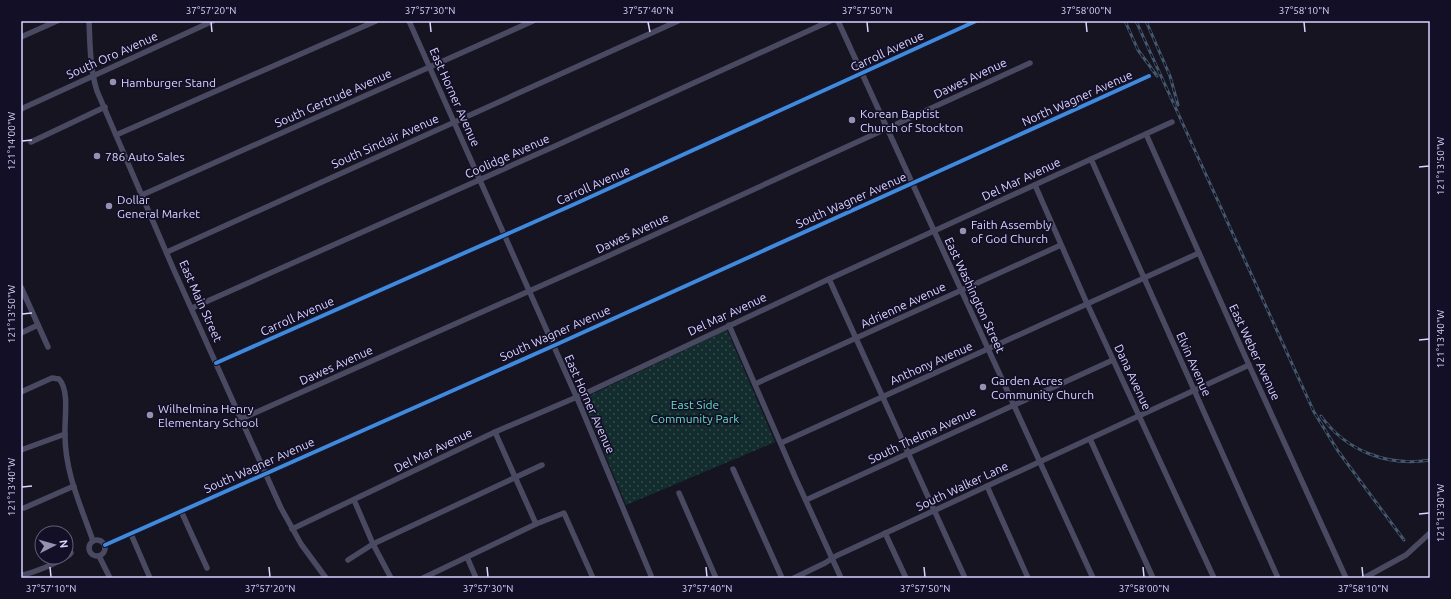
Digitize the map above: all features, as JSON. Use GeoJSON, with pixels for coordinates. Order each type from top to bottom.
{"type":"FeatureCollection","features":[{"type":"Feature","properties":{"kind":"street"},"geometry":{"type":"LineString","coordinates":[[21,37],[57,21]]}},
{"type":"Feature","properties":{"kind":"street","name":"East Main Street"},"geometry":{"type":"LineString","coordinates":[[89,21],[93,75],[97,91],[105,106],[142,195],[265,474],[292,529],[326,578]]}},
{"type":"Feature","properties":{"kind":"street","name":"South Oro Avenue"},"geometry":{"type":"LineString","coordinates":[[21,109],[213,21]]}},
{"type":"Feature","properties":{"kind":"street"},"geometry":{"type":"LineString","coordinates":[[116,135],[376,21]]}},
{"type":"Feature","properties":{"kind":"street","name":"East Horner Avenue"},"geometry":{"type":"LineString","coordinates":[[409,21],[576,397],[652,578]]}},
{"type":"Feature","properties":{"kind":"street","name":"South Gertrude Avenue"},"geometry":{"type":"LineString","coordinates":[[142,195],[533,21]]}},
{"type":"Feature","properties":{"kind":"street","name":"South Sinclair Avenue"},"geometry":{"type":"LineString","coordinates":[[167,252],[678,21]]}},
{"type":"Feature","properties":{"kind":"street","name":"Coolidge Avenue"},"geometry":{"type":"LineString","coordinates":[[192,308],[480,180],[830,21]]}},
{"type":"Feature","properties":{"kind":"street","name":"East Washington Street"},"geometry":{"type":"LineString","coordinates":[[838,21],[1093,578]]}},
{"type":"Feature","properties":{"kind":"street","name":"Carroll Avenue"},"geometry":{"type":"LineString","coordinates":[[216,363],[505,236],[976,21]]}},
{"type":"Feature","properties":{"kind":"street","name":"Dawes Avenue"},"geometry":{"type":"LineString","coordinates":[[240,419],[529,291],[1030,63]]}},
{"type":"Feature","properties":{"kind":"street","name":"North Wagner Avenue"},"geometry":{"type":"LineString","coordinates":[[1013,138],[1149,76]]}},
{"type":"Feature","properties":{"kind":"street"},"geometry":{"type":"LineString","coordinates":[[31,142],[105,106]]}},
{"type":"Feature","properties":{"kind":"street","name":"Del Mar Avenue"},"geometry":{"type":"LineString","coordinates":[[292,529],[495,432],[576,397],[729,325],[1172,122]]}},
{"type":"Feature","properties":{"kind":"street","name":"East Weber Avenue"},"geometry":{"type":"LineString","coordinates":[[1146,134],[1198,253],[1346,578]]}},
{"type":"Feature","properties":{"kind":"street","name":"South Wagner Avenue"},"geometry":{"type":"LineString","coordinates":[[104,546],[553,346],[1013,138]]}},
{"type":"Feature","properties":{"kind":"street","name":"Elvin Avenue"},"geometry":{"type":"LineString","coordinates":[[1091,159],[1278,578]]}},
{"type":"Feature","properties":{"kind":"street","name":"Dana Avenue"},"geometry":{"type":"LineString","coordinates":[[1035,185],[1113,360],[1214,578]]}},
{"type":"Feature","properties":{"kind":"street","name":"Adrienne Avenue"},"geometry":{"type":"LineString","coordinates":[[754,384],[1061,245]]}},
{"type":"Feature","properties":{"kind":"street","name":"Anthony Avenue"},"geometry":{"type":"LineString","coordinates":[[781,443],[1198,253]]}},
{"type":"Feature","properties":{"kind":"street"},"geometry":{"type":"LineString","coordinates":[[829,279],[966,578]]}},
{"type":"Feature","properties":{"kind":"street"},"geometry":{"type":"LineString","coordinates":[[21,287],[48,347]]}},
{"type":"Feature","properties":{"kind":"street"},"geometry":{"type":"LineString","coordinates":[[21,333],[38,325]]}},
{"type":"Feature","properties":{"kind":"street"},"geometry":{"type":"LineString","coordinates":[[729,325],[841,578]]}},
{"type":"Feature","properties":{"kind":"street","name":"South Thelma Avenue"},"geometry":{"type":"LineString","coordinates":[[806,500],[1113,360]]}},
{"type":"Feature","properties":{"kind":"street","name":"South Walker Lane"},"geometry":{"type":"LineString","coordinates":[[794,578],[934,510],[1249,365]]}},
{"type":"Feature","properties":{"kind":"street"},"geometry":{"type":"LineString","coordinates":[[21,392],[52,378],[56,378],[62,382],[66,402],[66,455],[70,479],[74,486],[93,541]]}},
{"type":"Feature","properties":{"kind":"street"},"geometry":{"type":"LineString","coordinates":[[495,432],[536,524]]}},
{"type":"Feature","properties":{"kind":"street"},"geometry":{"type":"LineString","coordinates":[[21,450],[65,434]]}},
{"type":"Feature","properties":{"kind":"street"},"geometry":{"type":"LineString","coordinates":[[1090,439],[1153,578]]}},
{"type":"Feature","properties":{"kind":"street"},"geometry":{"type":"LineString","coordinates":[[348,560],[373,544],[542,465]]}},
{"type":"Feature","properties":{"kind":"street"},"geometry":{"type":"LineString","coordinates":[[733,469],[782,578]]}},
{"type":"Feature","properties":{"kind":"street"},"geometry":{"type":"LineString","coordinates":[[24,508],[74,486]]}},
{"type":"Feature","properties":{"kind":"street"},"geometry":{"type":"LineString","coordinates":[[987,486],[1028,578]]}},
{"type":"Feature","properties":{"kind":"street"},"geometry":{"type":"LineString","coordinates":[[679,494],[716,578]]}},
{"type":"Feature","properties":{"kind":"street"},"geometry":{"type":"LineString","coordinates":[[354,500],[373,544],[391,578]]}},
{"type":"Feature","properties":{"kind":"street"},"geometry":{"type":"LineString","coordinates":[[181,511],[207,568]]}},
{"type":"Feature","properties":{"kind":"street"},"geometry":{"type":"LineString","coordinates":[[423,578],[536,524],[564,513],[593,578]]}},
{"type":"Feature","properties":{"kind":"street"},"geometry":{"type":"LineString","coordinates":[[885,533],[906,578]]}},
{"type":"Feature","properties":{"kind":"street"},"geometry":{"type":"LineString","coordinates":[[1364,578],[1406,555],[1430,533]]}},
{"type":"Feature","properties":{"kind":"street"},"geometry":{"type":"LineString","coordinates":[[131,534],[150,578]]}},
{"type":"Feature","properties":{"kind":"street"},"geometry":{"type":"LineString","coordinates":[[98,540],[104,546],[104,553],[99,556],[94,556],[90,553],[89,545],[93,541],[98,540]]}},
{"type":"Feature","properties":{"kind":"street"},"geometry":{"type":"LineString","coordinates":[[99,556],[110,578]]}},
{"type":"Feature","properties":{"kind":"street"},"geometry":{"type":"LineString","coordinates":[[467,557],[476,578]]}},
{"type":"Feature","properties":{"kind":"street"},"geometry":{"type":"LineString","coordinates":[[21,575],[50,565]]}},
{"type":"Feature","properties":{"kind":"green space","name":"East Side Community Park"},"geometry":{"type":"Polygon","coordinates":[[[727,330],[775,442],[626,505],[582,399],[727,330]]]}},
{"type":"Feature","properties":{"kind":"railway"},"geometry":{"type":"LineString","coordinates":[[1125,21],[1138,50],[1157,76]]}},
{"type":"Feature","properties":{"kind":"railway"},"geometry":{"type":"LineString","coordinates":[[1136,21],[1314,412],[1338,451],[1404,540]]}},
{"type":"Feature","properties":{"kind":"railway"},"geometry":{"type":"LineString","coordinates":[[1146,21],[1170,76],[1178,105]]}},
{"type":"Feature","properties":{"kind":"railway"},"geometry":{"type":"LineString","coordinates":[[1321,416],[1343,439],[1369,454],[1399,461],[1414,462],[1430,460]]}},
{"type":"Feature","properties":{"kind":"cycle path"},"geometry":{"type":"LineString","coordinates":[[216,363],[577,203],[976,21]]}},
{"type":"Feature","properties":{"kind":"cycle path"},"geometry":{"type":"LineString","coordinates":[[105,545],[553,346],[1149,76]]}},
{"type":"Feature","properties":{"kind":"place","name":"Hamburger Stand"},"geometry":{"type":"Point","coordinates":[113,82]}},
{"type":"Feature","properties":{"kind":"place","name":"Korean Baptist Church of Stockton"},"geometry":{"type":"Point","coordinates":[852,120]}},
{"type":"Feature","properties":{"kind":"place","name":"786 Auto Sales"},"geometry":{"type":"Point","coordinates":[97,156]}},
{"type":"Feature","properties":{"kind":"place","name":"Dollar General Market"},"geometry":{"type":"Point","coordinates":[109,206]}},
{"type":"Feature","properties":{"kind":"place","name":"Faith Assembly of God Church"},"geometry":{"type":"Point","coordinates":[963,231]}},
{"type":"Feature","properties":{"kind":"place","name":"Garden Acres Community Church"},"geometry":{"type":"Point","coordinates":[983,387]}},
{"type":"Feature","properties":{"kind":"place","name":"Wilhelmina Henry Elementary School"},"geometry":{"type":"Point","coordinates":[150,415]}}]}
